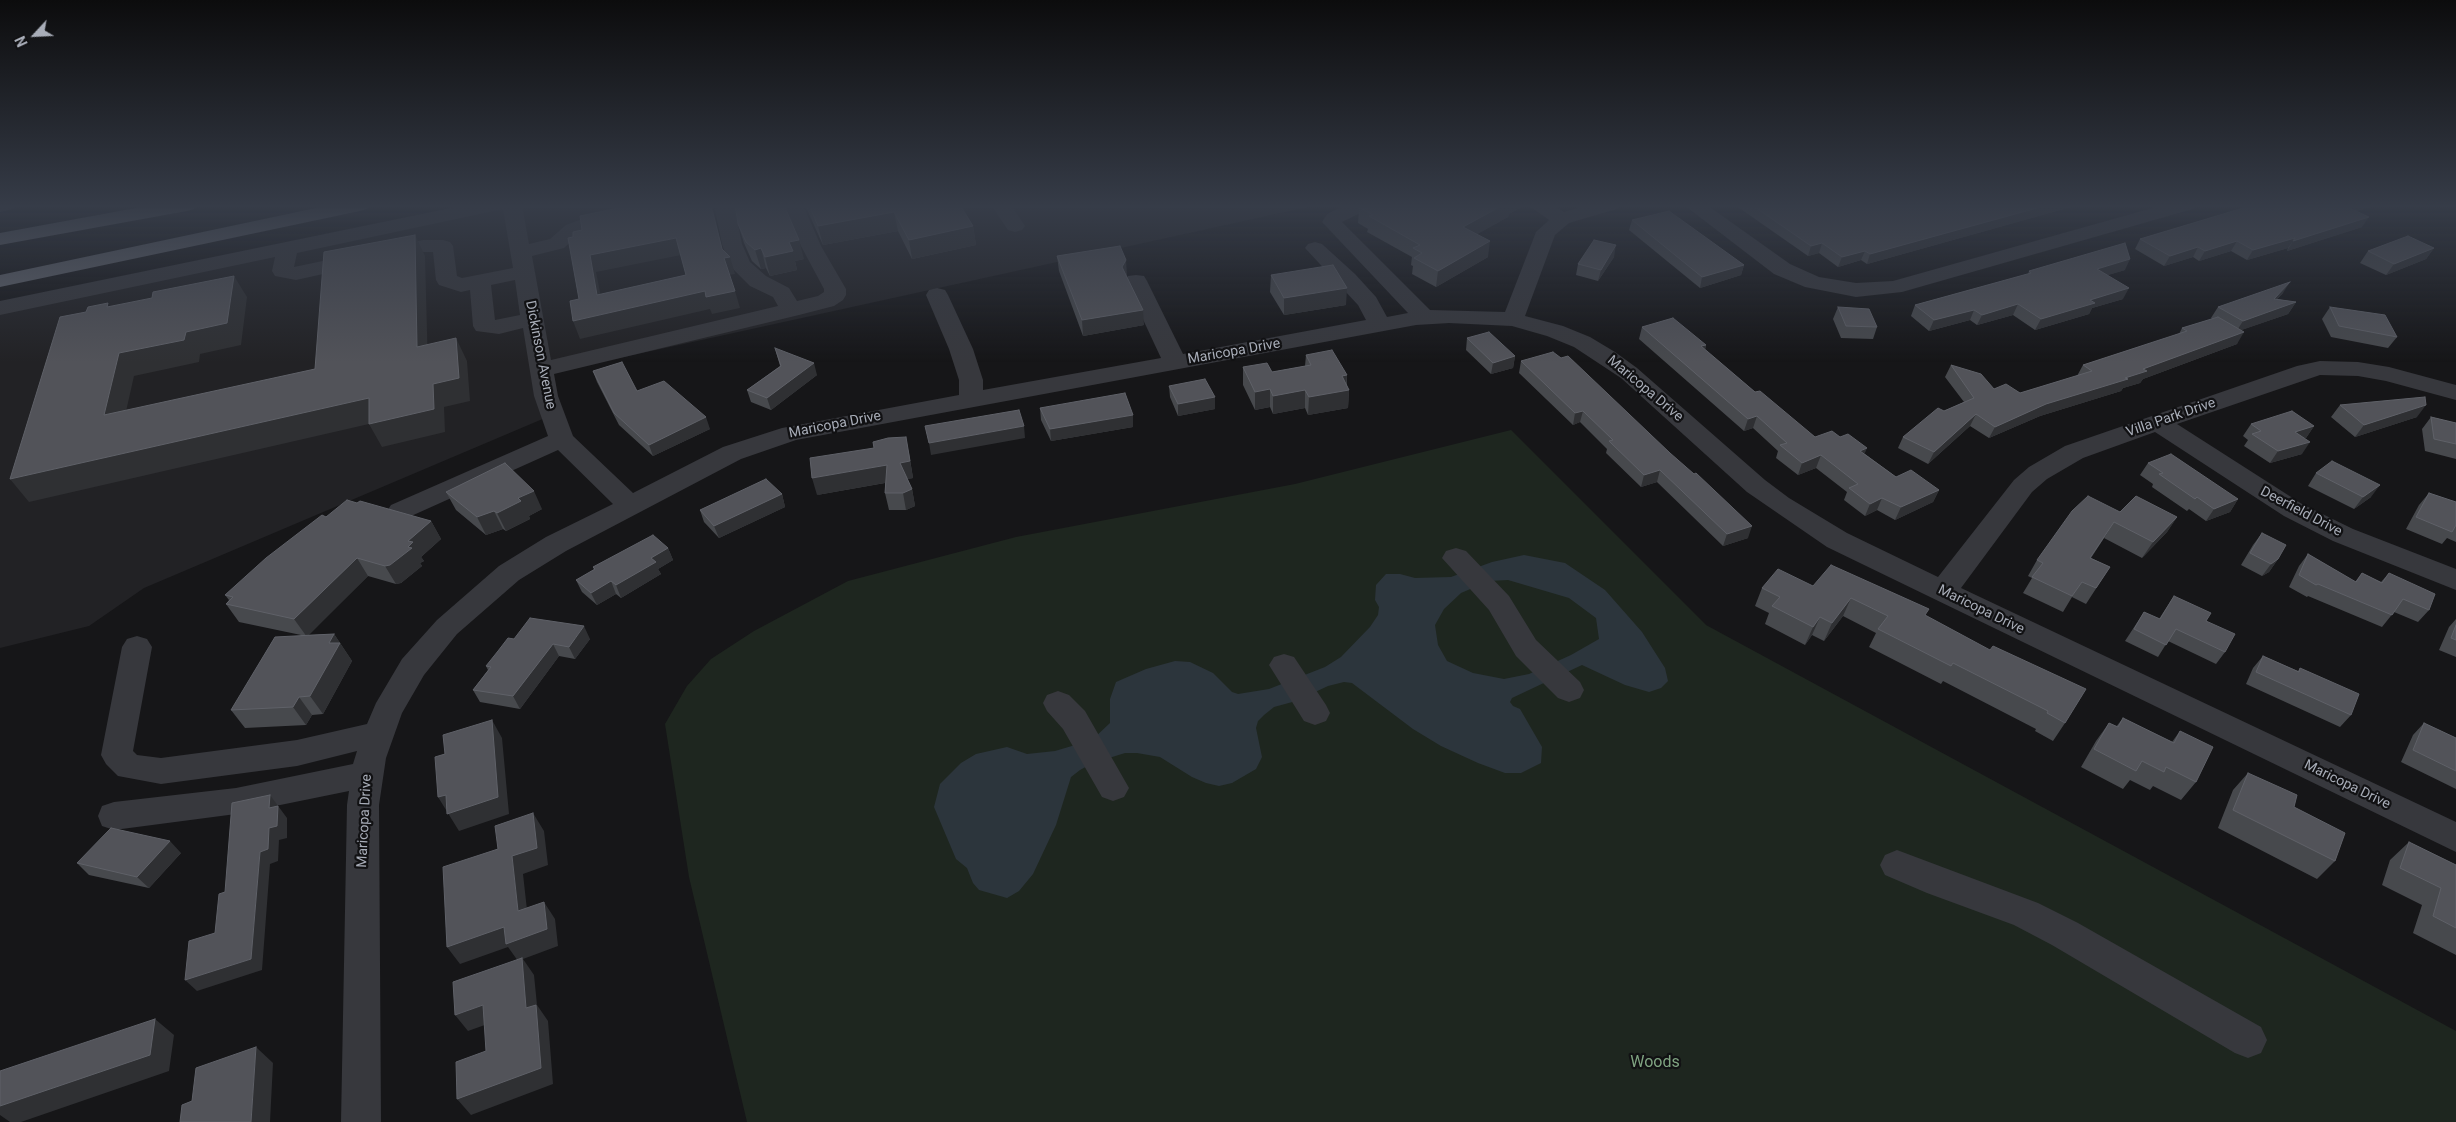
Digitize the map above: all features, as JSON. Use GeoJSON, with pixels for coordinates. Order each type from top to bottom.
{"type":"FeatureCollection","features":[{"type":"Feature","properties":{"kind":"highway"},"geometry":{"type":"LineString","coordinates":[[0,263],[30,257]]}},
{"type":"Feature","properties":{"kind":"highway"},"geometry":{"type":"LineString","coordinates":[[0,281],[112,257]]}},
{"type":"Feature","properties":{"kind":"street"},"geometry":{"type":"LineString","coordinates":[[0,308],[245,257]]}},
{"type":"Feature","properties":{"kind":"street"},"geometry":{"type":"LineString","coordinates":[[285,257],[283,271],[296,274],[371,257]]}},
{"type":"Feature","properties":{"kind":"street"},"geometry":{"type":"LineString","coordinates":[[444,257],[447,280],[461,286],[480,281],[531,257]]}},
{"type":"Feature","properties":{"kind":"street","name":"Dickinson Avenue"},"geometry":{"type":"LineString","coordinates":[[521,257],[541,370],[552,415],[562,439],[631,506]]}},
{"type":"Feature","properties":{"kind":"street"},"geometry":{"type":"LineString","coordinates":[[737,257],[740,265],[758,281],[781,293],[791,310]]}},
{"type":"Feature","properties":{"kind":"street"},"geometry":{"type":"LineString","coordinates":[[541,370],[826,301],[835,296],[835,288],[817,257]]}},
{"type":"Feature","properties":{"kind":"street"},"geometry":{"type":"LineString","coordinates":[[1325,257],[1348,279],[1368,302],[1380,325]]}},
{"type":"Feature","properties":{"kind":"street"},"geometry":{"type":"LineString","coordinates":[[1366,257],[1425,318]]}},
{"type":"Feature","properties":{"kind":"street"},"geometry":{"type":"LineString","coordinates":[[1512,319],[1536,257]]}},
{"type":"Feature","properties":{"kind":"street"},"geometry":{"type":"LineString","coordinates":[[1766,257],[1782,269],[1812,282],[1856,290],[1894,287],[2000,257]]}},
{"type":"Feature","properties":{"kind":"street"},"geometry":{"type":"LineString","coordinates":[[480,281],[484,326],[499,326],[532,320]]}},
{"type":"Feature","properties":{"kind":"street"},"geometry":{"type":"LineString","coordinates":[[1136,281],[1175,362]]}},
{"type":"Feature","properties":{"kind":"street"},"geometry":{"type":"LineString","coordinates":[[938,295],[961,349],[971,380],[971,400]]}},
{"type":"Feature","properties":{"kind":"street","name":"Maricopa Drive"},"geometry":{"type":"LineString","coordinates":[[361,1122],[363,805],[366,774],[377,734],[399,689],[413,667],[447,627],[467,608],[532,558],[732,453],[791,433],[1425,318],[1449,316],[1512,319],[1555,331],[1582,342],[1629,373],[1756,486],[1780,504],[1837,540],[2456,838]]}},
{"type":"Feature","properties":{"kind":"street","name":"Villa Park Drive"},"geometry":{"type":"LineString","coordinates":[[1942,592],[2010,501],[2038,473],[2074,452],[2305,371],[2320,368],[2358,369],[2389,374],[2456,393]]}},
{"type":"Feature","properties":{"kind":"street","name":"Deerfield Drive"},"geometry":{"type":"LineString","coordinates":[[2157,422],[2293,510],[2343,535],[2456,580]]}},
{"type":"Feature","properties":{"kind":"street"},"geometry":{"type":"LineString","coordinates":[[400,511],[562,439]]}},
{"type":"Feature","properties":{"kind":"street"},"geometry":{"type":"LineString","coordinates":[[1456,558],[1499,603],[1526,648],[1569,690]]}},
{"type":"Feature","properties":{"kind":"street"},"geometry":{"type":"LineString","coordinates":[[137,647],[117,755],[129,767],[161,771],[171,770],[297,753],[377,734]]}},
{"type":"Feature","properties":{"kind":"street"},"geometry":{"type":"LineString","coordinates":[[1284,665],[1315,714]]}},
{"type":"Feature","properties":{"kind":"street"},"geometry":{"type":"LineString","coordinates":[[1058,703],[1074,720],[1113,788]]}},
{"type":"Feature","properties":{"kind":"street"},"geometry":{"type":"LineString","coordinates":[[114,816],[236,801],[366,774]]}},
{"type":"Feature","properties":{"kind":"street"},"geometry":{"type":"LineString","coordinates":[[1898,865],[1939,883],[2026,914],[2065,934],[2248,1040]]}},
{"type":"Feature","properties":{"kind":"shaded area"},"geometry":{"type":"Polygon","coordinates":[[[244,257],[1078,257],[542,375],[552,415],[144,588],[89,626],[0,648],[0,308],[244,257]]]}},
{"type":"Feature","properties":{"kind":"shaded area"},"geometry":{"type":"Polygon","coordinates":[[[1524,555],[1565,563],[1605,590],[1642,632],[1665,668],[1668,681],[1661,688],[1649,692],[1625,685],[1582,665],[1512,698],[1510,702],[1513,706],[1520,709],[1542,747],[1541,763],[1521,773],[1505,773],[1441,746],[1413,729],[1352,683],[1344,682],[1328,686],[1296,701],[1274,707],[1258,721],[1256,728],[1262,757],[1256,769],[1232,783],[1219,786],[1206,783],[1192,777],[1160,757],[1137,753],[1125,753],[1093,763],[1080,770],[1071,777],[1056,825],[1033,874],[1019,891],[1007,898],[979,890],[973,883],[967,868],[956,859],[934,807],[940,784],[961,763],[976,754],[1007,747],[1027,754],[1055,751],[1092,740],[1110,723],[1110,699],[1116,682],[1146,669],[1175,661],[1190,662],[1213,673],[1232,692],[1238,694],[1269,689],[1325,667],[1341,657],[1370,627],[1378,615],[1379,607],[1375,600],[1376,585],[1386,574],[1400,574],[1415,578],[1451,577],[1492,562],[1524,555]],[[1508,580],[1489,581],[1461,593],[1444,609],[1435,625],[1438,645],[1447,661],[1473,673],[1504,679],[1529,674],[1571,655],[1599,639],[1596,618],[1569,598],[1508,580]]]}},
{"type":"Feature","properties":{"kind":"green space","name":"Woods"},"geometry":{"type":"Polygon","coordinates":[[[1511,430],[1706,625],[2456,1031],[2456,1122],[747,1122],[689,877],[665,724],[687,686],[711,659],[754,631],[848,581],[1016,537],[1295,484],[1511,430]]]}},
{"type":"Feature","properties":{"kind":"building"},"geometry":{"type":"Polygon","coordinates":[[[324,257],[415,257],[417,347],[456,338],[459,378],[433,384],[434,409],[369,424],[369,398],[10,479],[60,317],[86,312],[88,307],[108,303],[107,307],[152,298],[153,292],[234,276],[227,323],[186,332],[184,340],[119,353],[104,415],[315,369],[324,257]]]}},
{"type":"Feature","properties":{"kind":"building"},"geometry":{"type":"Polygon","coordinates":[[[571,257],[590,257],[597,295],[686,275],[681,257],[728,257],[724,258],[735,291],[706,297],[705,291],[573,321],[570,301],[579,299],[571,257]]]}},
{"type":"Feature","properties":{"kind":"building"},"geometry":{"type":"Polygon","coordinates":[[[1058,257],[1125,257],[1126,260],[1122,267],[1143,310],[1082,320],[1058,257]]]}},
{"type":"Feature","properties":{"kind":"building"},"geometry":{"type":"Polygon","coordinates":[[[1415,257],[1462,257],[1438,271],[1415,257]]]}},
{"type":"Feature","properties":{"kind":"building"},"geometry":{"type":"Polygon","coordinates":[[[1582,257],[1609,257],[1601,270],[1578,264],[1582,257]]]}},
{"type":"Feature","properties":{"kind":"building"},"geometry":{"type":"Polygon","coordinates":[[[1678,257],[1733,257],[1744,265],[1702,277],[1678,257]]]}},
{"type":"Feature","properties":{"kind":"building"},"geometry":{"type":"Polygon","coordinates":[[[2076,257],[2129,257],[2130,259],[2097,269],[2129,288],[2090,300],[2095,303],[2041,319],[2018,304],[1982,315],[1974,310],[1934,320],[1915,305],[2031,273],[2029,271],[2076,257]]]}},
{"type":"Feature","properties":{"kind":"building"},"geometry":{"type":"Polygon","coordinates":[[[2381,257],[2411,257],[2394,264],[2381,257]]]}},
{"type":"Feature","properties":{"kind":"building"},"geometry":{"type":"Polygon","coordinates":[[[1333,265],[1347,288],[1284,298],[1271,275],[1333,265]]]}},
{"type":"Feature","properties":{"kind":"building"},"geometry":{"type":"Polygon","coordinates":[[[2290,282],[2274,299],[2296,302],[2243,321],[2218,307],[2290,282]]]}},
{"type":"Feature","properties":{"kind":"building"},"geometry":{"type":"Polygon","coordinates":[[[1838,307],[1869,309],[1877,327],[1846,326],[1838,307]]]}},
{"type":"Feature","properties":{"kind":"building"},"geometry":{"type":"Polygon","coordinates":[[[2330,307],[2385,315],[2397,337],[2339,326],[2330,307]]]}},
{"type":"Feature","properties":{"kind":"building"},"geometry":{"type":"Polygon","coordinates":[[[2218,317],[2244,332],[2143,369],[2147,371],[2125,378],[2128,379],[2046,404],[1995,427],[1976,414],[1934,452],[1903,437],[1938,408],[1944,411],[1974,398],[1951,365],[1981,374],[1994,389],[2006,384],[2020,393],[2092,371],[2083,365],[2187,331],[2182,328],[2218,317]]]}},
{"type":"Feature","properties":{"kind":"building"},"geometry":{"type":"Polygon","coordinates":[[[1673,318],[1706,345],[1701,346],[1755,392],[1760,391],[1815,437],[1832,431],[1840,437],[1848,434],[1867,448],[1860,451],[1896,477],[1911,470],[1939,490],[1901,507],[1882,498],[1870,504],[1849,488],[1858,484],[1821,455],[1802,463],[1780,445],[1787,443],[1757,416],[1748,419],[1642,327],[1673,318]]]}},
{"type":"Feature","properties":{"kind":"building"},"geometry":{"type":"Polygon","coordinates":[[[1489,332],[1515,356],[1493,363],[1467,338],[1489,332]]]}},
{"type":"Feature","properties":{"kind":"building"},"geometry":{"type":"Polygon","coordinates":[[[775,348],[814,363],[767,398],[747,390],[781,366],[775,348]]]}},
{"type":"Feature","properties":{"kind":"building"},"geometry":{"type":"Polygon","coordinates":[[[1332,350],[1347,375],[1342,376],[1349,390],[1309,397],[1305,390],[1273,396],[1270,389],[1255,392],[1243,367],[1267,363],[1272,372],[1311,365],[1306,355],[1332,350]]]}},
{"type":"Feature","properties":{"kind":"building"},"geometry":{"type":"Polygon","coordinates":[[[1553,352],[1561,358],[1568,356],[1670,453],[1694,474],[1696,473],[1752,526],[1727,534],[1660,470],[1644,475],[1609,441],[1613,440],[1583,411],[1575,413],[1521,361],[1553,352]]]}},
{"type":"Feature","properties":{"kind":"building"},"geometry":{"type":"Polygon","coordinates":[[[622,362],[637,391],[664,381],[706,417],[649,445],[614,413],[593,371],[622,362]]]}},
{"type":"Feature","properties":{"kind":"building"},"geometry":{"type":"Polygon","coordinates":[[[1205,379],[1215,397],[1178,404],[1169,386],[1205,379]]]}},
{"type":"Feature","properties":{"kind":"building"},"geometry":{"type":"Polygon","coordinates":[[[1125,393],[1133,415],[1050,429],[1040,408],[1125,393]]]}},
{"type":"Feature","properties":{"kind":"building"},"geometry":{"type":"Polygon","coordinates":[[[2425,397],[2426,405],[2364,425],[2340,405],[2425,397]]]}},
{"type":"Feature","properties":{"kind":"building"},"geometry":{"type":"Polygon","coordinates":[[[1019,410],[1024,426],[929,443],[925,426],[1019,410]]]}},
{"type":"Feature","properties":{"kind":"building"},"geometry":{"type":"Polygon","coordinates":[[[2292,411],[2314,426],[2295,432],[2310,442],[2278,451],[2252,434],[2261,431],[2251,424],[2292,411]]]}},
{"type":"Feature","properties":{"kind":"building"},"geometry":{"type":"Polygon","coordinates":[[[2431,417],[2456,423],[2456,444],[2434,439],[2431,417]]]}},
{"type":"Feature","properties":{"kind":"building"},"geometry":{"type":"Polygon","coordinates":[[[906,437],[910,461],[900,463],[912,489],[903,493],[885,493],[887,465],[812,478],[810,458],[874,448],[873,442],[888,438],[906,437]]]}},
{"type":"Feature","properties":{"kind":"building"},"geometry":{"type":"Polygon","coordinates":[[[2171,454],[2238,499],[2214,509],[2197,497],[2195,499],[2159,474],[2163,473],[2148,463],[2171,454]]]}},
{"type":"Feature","properties":{"kind":"building"},"geometry":{"type":"Polygon","coordinates":[[[2332,461],[2380,485],[2363,497],[2316,473],[2332,461]]]}},
{"type":"Feature","properties":{"kind":"building"},"geometry":{"type":"Polygon","coordinates":[[[505,463],[534,491],[518,498],[521,501],[497,513],[494,511],[477,517],[446,492],[505,463]]]}},
{"type":"Feature","properties":{"kind":"building"},"geometry":{"type":"Polygon","coordinates":[[[766,479],[782,494],[714,526],[700,510],[766,479]]]}},
{"type":"Feature","properties":{"kind":"building"},"geometry":{"type":"Polygon","coordinates":[[[2429,493],[2456,502],[2456,525],[2452,532],[2416,517],[2429,493]]]}},
{"type":"Feature","properties":{"kind":"building"},"geometry":{"type":"Polygon","coordinates":[[[2088,496],[2120,512],[2136,496],[2177,517],[2153,542],[2114,522],[2090,558],[2110,567],[2096,588],[2082,582],[2072,596],[2032,577],[2043,563],[2037,560],[2072,511],[2088,496]]]}},
{"type":"Feature","properties":{"kind":"building"},"geometry":{"type":"Polygon","coordinates":[[[347,500],[357,503],[360,501],[431,521],[408,541],[413,542],[408,547],[412,548],[390,565],[385,566],[357,558],[294,619],[226,604],[233,597],[225,595],[266,558],[322,515],[326,517],[347,500]]]}},
{"type":"Feature","properties":{"kind":"building"},"geometry":{"type":"Polygon","coordinates":[[[2262,533],[2286,545],[2278,559],[2271,564],[2250,553],[2262,533]]]}},
{"type":"Feature","properties":{"kind":"building"},"geometry":{"type":"Polygon","coordinates":[[[653,535],[668,548],[651,558],[656,562],[616,585],[611,581],[591,593],[576,580],[595,569],[593,567],[653,535]]]}},
{"type":"Feature","properties":{"kind":"building"},"geometry":{"type":"Polygon","coordinates":[[[2308,554],[2356,582],[2362,573],[2382,583],[2389,573],[2435,594],[2429,610],[2403,599],[2392,615],[2318,584],[2316,585],[2299,575],[2308,554]]]}},
{"type":"Feature","properties":{"kind":"building"},"geometry":{"type":"Polygon","coordinates":[[[1831,565],[1929,609],[1925,615],[1990,650],[1993,646],[2086,689],[2065,723],[2047,713],[2048,711],[1953,663],[1951,666],[1878,629],[1888,616],[1851,598],[1832,623],[1820,617],[1813,627],[1772,606],[1780,597],[1762,588],[1778,569],[1813,586],[1831,565]]]}},
{"type":"Feature","properties":{"kind":"building"},"geometry":{"type":"Polygon","coordinates":[[[2174,596],[2211,613],[2206,621],[2235,634],[2225,652],[2176,629],[2166,645],[2134,629],[2144,612],[2160,619],[2174,596]]]}},
{"type":"Feature","properties":{"kind":"building"},"geometry":{"type":"Polygon","coordinates":[[[530,618],[584,626],[569,647],[553,644],[513,696],[473,690],[491,667],[486,666],[508,638],[514,639],[530,618]]]}},
{"type":"Feature","properties":{"kind":"building"},"geometry":{"type":"Polygon","coordinates":[[[2456,625],[2456,640],[2451,638],[2456,625]]]}},
{"type":"Feature","properties":{"kind":"building"},"geometry":{"type":"Polygon","coordinates":[[[334,634],[329,643],[340,643],[310,696],[299,697],[293,707],[231,710],[275,637],[334,634]]]}},
{"type":"Feature","properties":{"kind":"building"},"geometry":{"type":"Polygon","coordinates":[[[2263,656],[2299,672],[2300,668],[2359,694],[2351,715],[2256,672],[2263,656]]]}},
{"type":"Feature","properties":{"kind":"building"},"geometry":{"type":"Polygon","coordinates":[[[2123,718],[2174,743],[2180,731],[2213,747],[2196,782],[2166,767],[2164,772],[2142,761],[2136,771],[2094,749],[2109,723],[2118,727],[2123,718]]]}},
{"type":"Feature","properties":{"kind":"building"},"geometry":{"type":"Polygon","coordinates":[[[492,720],[498,797],[447,814],[446,795],[438,797],[435,757],[445,754],[443,735],[492,720]]]}},
{"type":"Feature","properties":{"kind":"building"},"geometry":{"type":"Polygon","coordinates":[[[2424,723],[2456,738],[2456,771],[2413,750],[2424,723]]]}},
{"type":"Feature","properties":{"kind":"building"},"geometry":{"type":"Polygon","coordinates":[[[2248,773],[2297,795],[2294,807],[2345,833],[2335,861],[2233,810],[2248,773]]]}},
{"type":"Feature","properties":{"kind":"building"},"geometry":{"type":"Polygon","coordinates":[[[270,795],[269,808],[278,806],[277,826],[269,828],[268,849],[260,852],[251,959],[185,980],[189,941],[215,933],[219,894],[225,892],[232,803],[270,795]]]}},
{"type":"Feature","properties":{"kind":"building"},"geometry":{"type":"Polygon","coordinates":[[[533,813],[537,848],[512,856],[518,911],[544,902],[547,929],[506,944],[504,927],[447,947],[443,867],[498,849],[495,826],[533,813]]]}},
{"type":"Feature","properties":{"kind":"building"},"geometry":{"type":"Polygon","coordinates":[[[111,828],[170,841],[137,877],[77,863],[111,828]]]}},
{"type":"Feature","properties":{"kind":"building"},"geometry":{"type":"Polygon","coordinates":[[[2409,842],[2456,865],[2456,928],[2433,916],[2441,888],[2400,868],[2409,842]]]}},
{"type":"Feature","properties":{"kind":"building"},"geometry":{"type":"Polygon","coordinates":[[[522,958],[526,1008],[536,1005],[541,1068],[457,1099],[456,1062],[486,1051],[483,1005],[455,1015],[453,982],[522,958]]]}},
{"type":"Feature","properties":{"kind":"building"},"geometry":{"type":"Polygon","coordinates":[[[155,1019],[150,1055],[0,1106],[0,1071],[155,1019]]]}},
{"type":"Feature","properties":{"kind":"building"},"geometry":{"type":"Polygon","coordinates":[[[256,1047],[251,1122],[180,1122],[182,1105],[192,1101],[196,1068],[256,1047]]]}}]}
